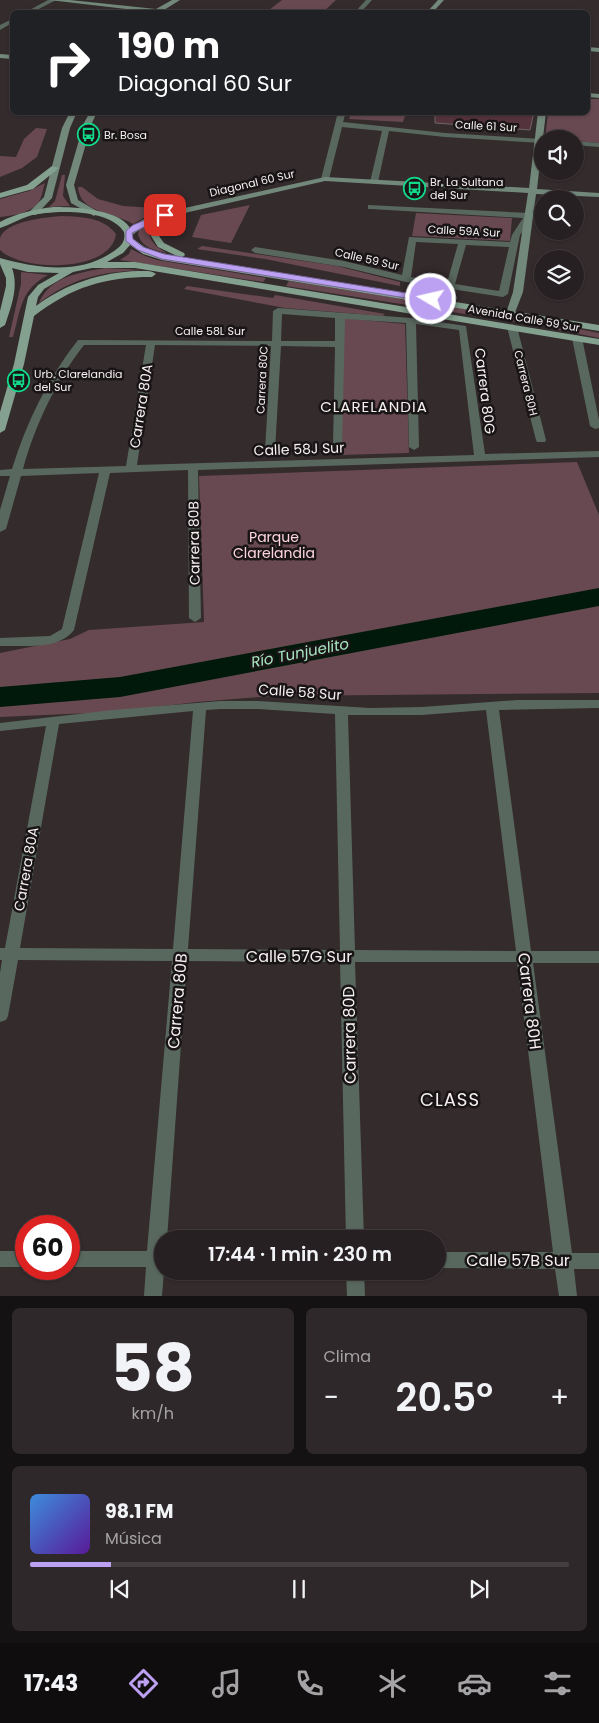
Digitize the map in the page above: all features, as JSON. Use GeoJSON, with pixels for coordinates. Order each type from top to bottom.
{"type":"FeatureCollection","features":[{"type":"Feature","properties":{"kind":"main road"},"geometry":{"type":"LineString","coordinates":[[0,196],[30,186],[55,168]]}},
{"type":"Feature","properties":{"kind":"main road","name":"Avenida Calle 59 Sur"},"geometry":{"type":"LineString","coordinates":[[22,216],[61,210],[94,213],[118,221],[140,248],[154,254],[599,328]]}},
{"type":"Feature","properties":{"kind":"main road"},"geometry":{"type":"LineString","coordinates":[[183,211],[160,224],[155,236],[166,248],[207,264]]}},
{"type":"Feature","properties":{"kind":"main road"},"geometry":{"type":"LineString","coordinates":[[0,219],[22,216]]}},
{"type":"Feature","properties":{"kind":"main road"},"geometry":{"type":"LineString","coordinates":[[0,225],[22,216]]}},
{"type":"Feature","properties":{"kind":"main road"},"geometry":{"type":"LineString","coordinates":[[2,262],[36,270],[89,266],[123,250],[129,236]]}},
{"type":"Feature","properties":{"kind":"main road"},"geometry":{"type":"LineString","coordinates":[[0,325],[10,292],[11,278],[2,262]]}},
{"type":"Feature","properties":{"kind":"main road","name":"Avenida Calle 59 Sur"},"geometry":{"type":"LineString","coordinates":[[89,266],[135,265],[599,342]]}},
{"type":"Feature","properties":{"kind":"main road"},"geometry":{"type":"LineString","coordinates":[[0,430],[19,364],[31,300],[50,281],[74,268]]}},
{"type":"Feature","properties":{"kind":"main road"},"geometry":{"type":"LineString","coordinates":[[28,316],[69,288],[100,278],[146,274],[201,276]]}},
{"type":"Feature","properties":{"kind":"street"},"geometry":{"type":"LineString","coordinates":[[33,10],[52,0],[137,10]]}},
{"type":"Feature","properties":{"kind":"street"},"geometry":{"type":"LineString","coordinates":[[158,10],[177,0]]}},
{"type":"Feature","properties":{"kind":"street"},"geometry":{"type":"LineString","coordinates":[[360,10],[368,0]]}},
{"type":"Feature","properties":{"kind":"street"},"geometry":{"type":"LineString","coordinates":[[432,10],[441,0]]}},
{"type":"Feature","properties":{"kind":"street"},"geometry":{"type":"LineString","coordinates":[[33,213],[48,198],[66,128],[72,115]]}},
{"type":"Feature","properties":{"kind":"street"},"geometry":{"type":"LineString","coordinates":[[92,115],[88,124],[70,185],[74,201],[94,213]]}},
{"type":"Feature","properties":{"kind":"street"},"geometry":{"type":"LineString","coordinates":[[325,180],[341,115]]}},
{"type":"Feature","properties":{"kind":"street"},"geometry":{"type":"LineString","coordinates":[[541,130],[542,115]]}},
{"type":"Feature","properties":{"kind":"street","name":"Calle 61 Sur"},"geometry":{"type":"LineString","coordinates":[[339,124],[445,135],[534,141]]}},
{"type":"Feature","properties":{"kind":"street"},"geometry":{"type":"LineString","coordinates":[[374,182],[386,129]]}},
{"type":"Feature","properties":{"kind":"street"},"geometry":{"type":"LineString","coordinates":[[584,143],[599,144]]}},
{"type":"Feature","properties":{"kind":"street","name":"Diagonal 60 Sur"},"geometry":{"type":"LineString","coordinates":[[129,236],[145,222],[183,211],[325,180],[599,196]]}},
{"type":"Feature","properties":{"kind":"street"},"geometry":{"type":"LineString","coordinates":[[511,313],[518,292],[534,180]]}},
{"type":"Feature","properties":{"kind":"street"},"geometry":{"type":"LineString","coordinates":[[371,207],[529,216]]}},
{"type":"Feature","properties":{"kind":"street"},"geometry":{"type":"LineString","coordinates":[[524,257],[514,246],[516,235],[529,216]]}},
{"type":"Feature","properties":{"kind":"street","name":"Calle 59A Sur"},"geometry":{"type":"LineString","coordinates":[[406,279],[412,239],[514,246]]}},
{"type":"Feature","properties":{"kind":"street"},"geometry":{"type":"LineString","coordinates":[[450,286],[463,242]]}},
{"type":"Feature","properties":{"kind":"street","name":"Calle 59 Sur"},"geometry":{"type":"LineString","coordinates":[[255,250],[344,264],[406,279],[503,294],[514,246]]}},
{"type":"Feature","properties":{"kind":"street","name":"Carrera 80C"},"geometry":{"type":"LineString","coordinates":[[270,451],[278,311],[340,316]]}},
{"type":"Feature","properties":{"kind":"street"},"geometry":{"type":"LineString","coordinates":[[338,446],[340,316],[412,321],[414,448]]}},
{"type":"Feature","properties":{"kind":"street","name":"Carrera 80G"},"geometry":{"type":"LineString","coordinates":[[412,321],[463,328],[480,458]]}},
{"type":"Feature","properties":{"kind":"street","name":"Carrera 80H"},"geometry":{"type":"LineString","coordinates":[[512,327],[540,440]]}},
{"type":"Feature","properties":{"kind":"street"},"geometry":{"type":"LineString","coordinates":[[577,338],[595,426]]}},
{"type":"Feature","properties":{"kind":"street","name":"Calle 58L Sur"},"geometry":{"type":"LineString","coordinates":[[15,473],[24,443],[49,390],[62,367],[81,342],[339,344]]}},
{"type":"Feature","properties":{"kind":"street","name":"Carrera 80A"},"geometry":{"type":"LineString","coordinates":[[132,469],[151,344]]}},
{"type":"Feature","properties":{"kind":"street","name":"Calle 58J Sur"},"geometry":{"type":"LineString","coordinates":[[0,473],[599,454]]}},
{"type":"Feature","properties":{"kind":"street","name":"Carrera 80B"},"geometry":{"type":"LineString","coordinates":[[193,467],[195,618]]}},
{"type":"Feature","properties":{"kind":"street"},"geometry":{"type":"LineString","coordinates":[[0,642],[52,640],[68,630],[105,470]]}},
{"type":"Feature","properties":{"kind":"street"},"geometry":{"type":"LineString","coordinates":[[0,529],[15,473]]}},
{"type":"Feature","properties":{"kind":"street","name":"Calle 58 Sur"},"geometry":{"type":"LineString","coordinates":[[0,727],[200,706],[258,705],[341,712],[422,711],[492,706],[599,704]]}},
{"type":"Feature","properties":{"kind":"street","name":"Carrera 80B"},"geometry":{"type":"LineString","coordinates":[[161,1230],[200,706]]}},
{"type":"Feature","properties":{"kind":"street","name":"Carrera 80H"},"geometry":{"type":"LineString","coordinates":[[492,706],[568,1296]]}},
{"type":"Feature","properties":{"kind":"street","name":"Carrera 80D"},"geometry":{"type":"LineString","coordinates":[[341,712],[355,1230]]}},
{"type":"Feature","properties":{"kind":"street","name":"Carrera 80A"},"geometry":{"type":"LineString","coordinates":[[0,1016],[6,954],[53,722]]}},
{"type":"Feature","properties":{"kind":"street","name":"Calle 57G Sur"},"geometry":{"type":"LineString","coordinates":[[6,954],[599,957]]}},
{"type":"Feature","properties":{"kind":"street"},"geometry":{"type":"LineString","coordinates":[[0,1259],[15,1259]]}},
{"type":"Feature","properties":{"kind":"street"},"geometry":{"type":"LineString","coordinates":[[80,1259],[154,1259]]}},
{"type":"Feature","properties":{"kind":"street","name":"Calle 57B Sur"},"geometry":{"type":"LineString","coordinates":[[446,1260],[599,1261]]}},
{"type":"Feature","properties":{"kind":"street","name":"Carrera 80B"},"geometry":{"type":"LineString","coordinates":[[153,1296],[156,1280]]}},
{"type":"Feature","properties":{"kind":"street"},"geometry":{"type":"LineString","coordinates":[[356,1280],[356,1296]]}},
{"type":"Feature","properties":{"kind":"green space"},"geometry":{"type":"Polygon","coordinates":[[[282,0],[336,0],[325,10],[269,10],[282,0]]]}},
{"type":"Feature","properties":{"kind":"green space"},"geometry":{"type":"Polygon","coordinates":[[[590,99],[599,99],[599,143],[584,142],[584,130],[546,130],[548,115],[590,115],[590,99]]]}},
{"type":"Feature","properties":{"kind":"green space"},"geometry":{"type":"Polygon","coordinates":[[[350,115],[405,115],[403,122],[349,119],[350,115]]]}},
{"type":"Feature","properties":{"kind":"green space"},"geometry":{"type":"Polygon","coordinates":[[[36,128],[47,129],[37,157],[22,168],[0,177],[0,156],[16,157],[24,139],[36,128]]]}},
{"type":"Feature","properties":{"kind":"green space"},"geometry":{"type":"Polygon","coordinates":[[[62,175],[65,175],[63,196],[70,206],[49,207],[55,201],[62,175]]]}},
{"type":"Feature","properties":{"kind":"green space"},"geometry":{"type":"Polygon","coordinates":[[[45,183],[40,199],[35,206],[20,213],[0,217],[0,199],[29,191],[45,183]]]}},
{"type":"Feature","properties":{"kind":"green space"},"geometry":{"type":"Polygon","coordinates":[[[78,187],[82,187],[98,199],[123,206],[173,209],[147,216],[133,224],[91,207],[80,196],[78,187]]]}},
{"type":"Feature","properties":{"kind":"green space"},"geometry":{"type":"Polygon","coordinates":[[[250,205],[231,243],[192,237],[201,215],[250,205]]]}},
{"type":"Feature","properties":{"kind":"green space"},"geometry":{"type":"Polygon","coordinates":[[[416,213],[512,218],[510,241],[412,236],[416,213]]]}},
{"type":"Feature","properties":{"kind":"green space"},"geometry":{"type":"Polygon","coordinates":[[[62,216],[92,219],[105,224],[116,234],[110,247],[99,256],[83,262],[64,265],[45,265],[27,262],[11,257],[0,250],[0,238],[10,228],[28,221],[62,216]]]}},
{"type":"Feature","properties":{"kind":"green space"},"geometry":{"type":"Polygon","coordinates":[[[156,220],[149,234],[156,245],[167,253],[146,245],[138,234],[140,228],[156,220]]]}},
{"type":"Feature","properties":{"kind":"green space"},"geometry":{"type":"Polygon","coordinates":[[[202,246],[337,266],[400,282],[400,286],[265,259],[197,249],[202,246]]]}},
{"type":"Feature","properties":{"kind":"green space"},"geometry":{"type":"Polygon","coordinates":[[[131,249],[157,260],[266,278],[263,282],[120,260],[129,254],[131,249]]]}},
{"type":"Feature","properties":{"kind":"green space"},"geometry":{"type":"Polygon","coordinates":[[[105,268],[142,270],[113,272],[75,282],[51,294],[39,303],[50,287],[58,281],[76,274],[105,268]]]}},
{"type":"Feature","properties":{"kind":"green space"},"geometry":{"type":"Polygon","coordinates":[[[21,272],[48,275],[32,287],[27,294],[20,309],[13,337],[9,337],[21,284],[21,272]]]}},
{"type":"Feature","properties":{"kind":"green space"},"geometry":{"type":"Polygon","coordinates":[[[289,281],[518,317],[516,322],[286,286],[289,281]]]}},
{"type":"Feature","properties":{"kind":"green space"},"geometry":{"type":"Polygon","coordinates":[[[187,286],[273,298],[275,295],[385,314],[383,316],[285,308],[184,289],[187,286]]]}},
{"type":"Feature","properties":{"kind":"green space"},"geometry":{"type":"Polygon","coordinates":[[[341,318],[405,324],[409,453],[341,455],[341,318]]]}},
{"type":"Feature","properties":{"kind":"green space"},"geometry":{"type":"Polygon","coordinates":[[[548,323],[599,333],[599,338],[545,327],[548,323]]]}},
{"type":"Feature","properties":{"kind":"green space","name":"Parque Clarelandia"},"geometry":{"type":"Polygon","coordinates":[[[577,462],[599,515],[599,693],[273,696],[197,702],[113,712],[0,717],[0,653],[70,639],[89,630],[204,622],[199,476],[577,462]]]}},
{"type":"Feature","properties":{"kind":"building"},"geometry":{"type":"Polygon","coordinates":[[[435,115],[533,115],[530,130],[506,128],[506,131],[489,130],[490,127],[435,123],[435,115]]]}},
{"type":"Feature","properties":{"kind":"waterway","name":"Río Tunjuelito"},"geometry":{"type":"LineString","coordinates":[[0,697],[120,687],[599,597]]}},
{"type":"Feature","properties":{"kind":"place","name":"Br. Bosa"},"geometry":{"type":"Point","coordinates":[88,135]}},
{"type":"Feature","properties":{"kind":"place","name":"Br. La Sultana del Sur"},"geometry":{"type":"Point","coordinates":[414,188]}},
{"type":"Feature","properties":{"kind":"place","name":"Urb. Clarelandia del Sur"},"geometry":{"type":"Point","coordinates":[18,380]}},
{"type":"Feature","properties":{"kind":"district","name":"CLARELANDIA"},"geometry":{"type":"Point","coordinates":[374,407]}},
{"type":"Feature","properties":{"kind":"district","name":"CLASS"},"geometry":{"type":"Point","coordinates":[450,1100]}},
{"type":"Feature","properties":{"kind":"route"},"geometry":{"type":"LineString","coordinates":[[165,215],[136,227],[128,233],[129,240],[140,248],[162,256],[431,299]]}}]}
